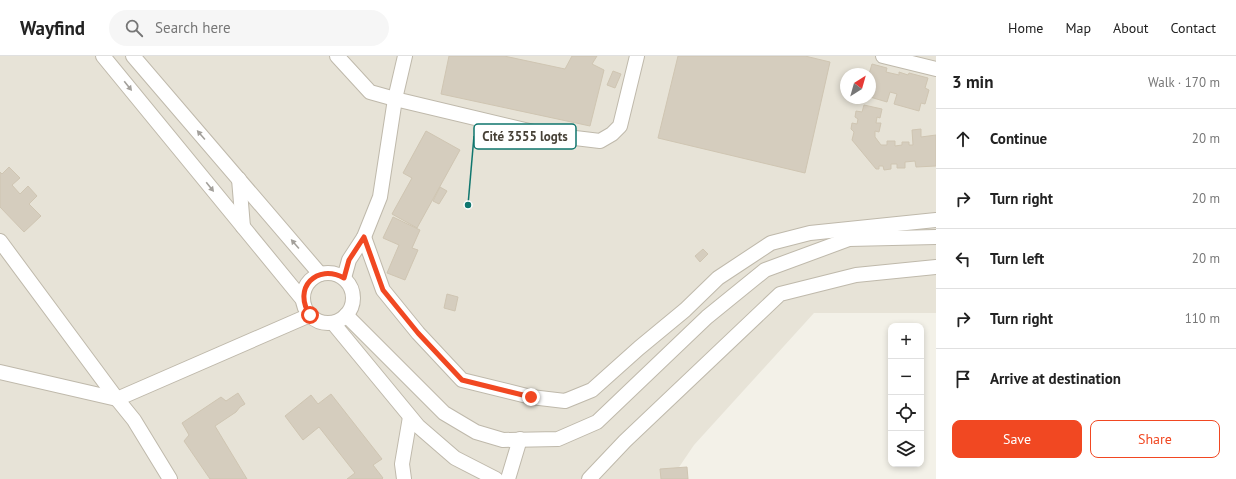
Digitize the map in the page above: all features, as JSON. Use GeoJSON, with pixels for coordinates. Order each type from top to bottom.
{"type":"FeatureCollection","features":[{"type":"Feature","properties":{"kind":"street"},"geometry":{"type":"LineString","coordinates":[[103,56],[303,300]]}},
{"type":"Feature","properties":{"kind":"street"},"geometry":{"type":"LineString","coordinates":[[133,56],[320,274]]}},
{"type":"Feature","properties":{"kind":"street"},"geometry":{"type":"LineString","coordinates":[[337,56],[370,92],[542,134],[600,141],[612,134],[620,126],[637,56]]}},
{"type":"Feature","properties":{"kind":"street"},"geometry":{"type":"LineString","coordinates":[[344,278],[349,260],[364,237],[380,197],[395,99],[405,56]]}},
{"type":"Feature","properties":{"kind":"street"},"geometry":{"type":"LineString","coordinates":[[883,56],[936,69]]}},
{"type":"Feature","properties":{"kind":"street"},"geometry":{"type":"LineString","coordinates":[[239,180],[243,227]]}},
{"type":"Feature","properties":{"kind":"street"},"geometry":{"type":"LineString","coordinates":[[364,237],[383,290],[418,333],[462,380],[531,397],[565,401],[592,390],[685,310],[718,278],[771,243],[810,233],[936,220]]}},
{"type":"Feature","properties":{"kind":"street"},"geometry":{"type":"LineString","coordinates":[[346,316],[444,413],[476,432],[503,440],[558,439],[597,422],[707,317],[765,270],[849,239],[936,237]]}},
{"type":"Feature","properties":{"kind":"street"},"geometry":{"type":"LineString","coordinates":[[0,241],[134,420],[170,479]]}},
{"type":"Feature","properties":{"kind":"street"},"geometry":{"type":"LineString","coordinates":[[589,479],[625,441],[780,294],[856,275],[936,267]]}},
{"type":"Feature","properties":{"kind":"street"},"geometry":{"type":"LineString","coordinates":[[320,274],[337,274],[344,278],[350,284],[353,292],[351,309],[346,316],[333,323],[325,323],[310,315],[305,308],[303,300],[307,284],[320,274]]}},
{"type":"Feature","properties":{"kind":"street"},"geometry":{"type":"LineString","coordinates":[[0,372],[117,399],[310,315]]}},
{"type":"Feature","properties":{"kind":"street"},"geometry":{"type":"LineString","coordinates":[[333,323],[418,426],[454,458],[496,479]]}},
{"type":"Feature","properties":{"kind":"street"},"geometry":{"type":"LineString","coordinates":[[404,479],[402,464],[410,416]]}},
{"type":"Feature","properties":{"kind":"street"},"geometry":{"type":"LineString","coordinates":[[508,479],[520,439]]}},
{"type":"Feature","properties":{"kind":"shaded area"},"geometry":{"type":"Polygon","coordinates":[[[0,56],[936,56],[936,313],[814,313],[694,445],[671,479],[0,479],[0,56]]]}},
{"type":"Feature","properties":{"kind":"building"},"geometry":{"type":"Polygon","coordinates":[[[449,56],[504,56],[565,69],[572,56],[597,56],[592,64],[604,70],[590,126],[441,94],[449,56]]]}},
{"type":"Feature","properties":{"kind":"building"},"geometry":{"type":"Polygon","coordinates":[[[678,56],[805,56],[830,62],[805,173],[658,138],[678,56]]]}},
{"type":"Feature","properties":{"kind":"building"},"geometry":{"type":"Polygon","coordinates":[[[872,64],[887,68],[886,72],[899,75],[899,72],[908,75],[909,73],[928,78],[925,88],[929,90],[925,104],[921,103],[919,111],[894,104],[897,94],[890,92],[887,102],[876,99],[876,68],[871,68],[872,64]]]}},
{"type":"Feature","properties":{"kind":"building"},"geometry":{"type":"Polygon","coordinates":[[[613,71],[621,74],[615,88],[607,85],[613,71]]]}},
{"type":"Feature","properties":{"kind":"building"},"geometry":{"type":"Polygon","coordinates":[[[864,105],[882,109],[880,118],[877,117],[876,123],[881,123],[879,132],[875,131],[875,137],[881,145],[887,145],[887,141],[895,141],[895,146],[902,145],[902,142],[909,142],[909,145],[913,145],[912,130],[921,129],[921,137],[936,135],[936,166],[916,167],[915,161],[905,162],[905,168],[897,168],[897,164],[891,164],[891,169],[884,170],[883,166],[879,166],[879,169],[876,169],[852,140],[854,132],[851,129],[852,123],[857,124],[858,119],[855,117],[856,111],[862,112],[864,105]]]}},
{"type":"Feature","properties":{"kind":"building"},"geometry":{"type":"Polygon","coordinates":[[[426,131],[460,150],[417,228],[392,214],[412,178],[403,173],[426,131]]]}},
{"type":"Feature","properties":{"kind":"building"},"geometry":{"type":"Polygon","coordinates":[[[9,167],[20,178],[12,185],[20,194],[28,186],[37,196],[29,204],[41,216],[24,232],[0,207],[0,172],[2,174],[9,167]]]}},
{"type":"Feature","properties":{"kind":"building"},"geometry":{"type":"Polygon","coordinates":[[[440,187],[447,191],[439,204],[433,201],[440,187]]]}},
{"type":"Feature","properties":{"kind":"building"},"geometry":{"type":"Polygon","coordinates":[[[393,217],[420,230],[412,248],[418,250],[405,280],[387,273],[399,245],[383,238],[393,217]]]}},
{"type":"Feature","properties":{"kind":"building"},"geometry":{"type":"Polygon","coordinates":[[[703,249],[708,254],[700,262],[695,256],[703,249]]]}},
{"type":"Feature","properties":{"kind":"building"},"geometry":{"type":"Polygon","coordinates":[[[447,294],[458,297],[455,311],[444,308],[447,294]]]}},
{"type":"Feature","properties":{"kind":"building"},"geometry":{"type":"Polygon","coordinates":[[[238,393],[245,404],[215,426],[247,479],[210,479],[184,441],[189,435],[182,423],[221,397],[226,401],[238,393]]]}},
{"type":"Feature","properties":{"kind":"building"},"geometry":{"type":"Polygon","coordinates":[[[331,394],[382,459],[373,465],[383,478],[382,479],[347,479],[355,473],[319,427],[303,440],[285,416],[311,395],[318,404],[331,394]]]}},
{"type":"Feature","properties":{"kind":"building"},"geometry":{"type":"Polygon","coordinates":[[[687,467],[688,479],[661,479],[660,469],[687,467]]]}},
{"type":"Feature","properties":{"kind":"place","name":"Cité 3555 logts"},"geometry":{"type":"Point","coordinates":[468,205]}},
{"type":"Feature","properties":{"kind":"route"},"geometry":{"type":"LineString","coordinates":[[310,315],[305,308],[303,300],[307,284],[320,274],[337,274],[344,278],[349,260],[364,237],[383,290],[418,333],[462,380],[531,397]]}}]}
